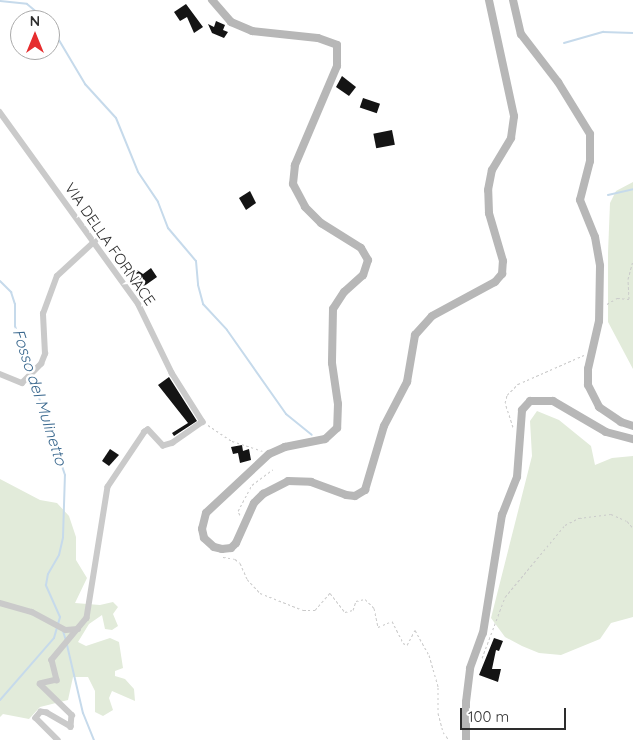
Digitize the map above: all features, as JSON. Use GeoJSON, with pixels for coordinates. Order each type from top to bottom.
{"type":"FeatureCollection","features":[{"type":"Feature","properties":{"kind":"main road"},"geometry":{"type":"LineString","coordinates":[[212,0],[232,22],[252,31],[318,38],[337,46],[337,66],[295,165],[293,184],[306,207],[321,222],[361,248],[368,260],[363,275],[341,296],[333,309],[332,363],[338,404],[337,428],[325,439],[269,454],[206,513],[202,530],[204,538],[214,547],[232,548],[242,534],[254,504],[263,494],[288,481],[311,482],[346,495],[360,494],[365,490],[384,426],[407,382],[415,335],[432,316],[495,282],[502,274],[503,260],[488,213],[488,190],[492,170],[512,133],[514,116],[489,0]]}},
{"type":"Feature","properties":{"kind":"main road"},"geometry":{"type":"LineString","coordinates":[[513,0],[521,34],[558,82],[590,134],[590,161],[580,200],[596,244],[600,266],[599,308],[594,351],[588,378],[594,401],[609,415],[633,426]]}},
{"type":"Feature","properties":{"kind":"main road"},"geometry":{"type":"LineString","coordinates":[[466,740],[466,702],[470,668],[483,633],[502,516],[517,477],[522,410],[530,401],[553,401],[606,432],[633,439]]}},
{"type":"Feature","properties":{"kind":"street","name":"VIA DELLA FORNACE"},"geometry":{"type":"LineString","coordinates":[[0,112],[139,304],[172,373],[203,422]]}},
{"type":"Feature","properties":{"kind":"street"},"geometry":{"type":"LineString","coordinates":[[0,374],[22,383],[44,359],[43,314],[57,276],[95,241]]}},
{"type":"Feature","properties":{"kind":"street"},"geometry":{"type":"LineString","coordinates":[[58,740],[36,718],[41,712],[47,713],[71,727],[74,722],[72,715],[51,693],[40,688],[40,684],[57,680],[52,660],[87,618],[105,494],[114,476],[145,432],[148,430],[163,446],[173,443],[203,422]]}},
{"type":"Feature","properties":{"kind":"street"},"geometry":{"type":"LineString","coordinates":[[0,604],[32,612],[64,629],[78,629]]}},
{"type":"Feature","properties":{"kind":"path"},"geometry":{"type":"LineString","coordinates":[[599,308],[617,298],[629,299],[629,272],[633,260]]}},
{"type":"Feature","properties":{"kind":"path"},"geometry":{"type":"LineString","coordinates":[[629,272],[633,270]]}},
{"type":"Feature","properties":{"kind":"path"},"geometry":{"type":"LineString","coordinates":[[514,433],[505,403],[507,394],[518,384],[594,351]]}},
{"type":"Feature","properties":{"kind":"path"},"geometry":{"type":"LineString","coordinates":[[203,422],[232,441],[269,454]]}},
{"type":"Feature","properties":{"kind":"path"},"geometry":{"type":"LineString","coordinates":[[246,521],[238,511],[245,495],[252,485],[273,469]]}},
{"type":"Feature","properties":{"kind":"path"},"geometry":{"type":"LineString","coordinates":[[480,660],[499,620],[505,597],[565,525],[579,518],[611,514],[627,521],[633,528]]}},
{"type":"Feature","properties":{"kind":"path"},"geometry":{"type":"LineString","coordinates":[[214,547],[219,555],[240,563],[247,580],[260,593],[303,610],[320,607],[330,593],[345,612],[353,610],[360,598],[371,602],[378,627],[392,621],[403,643],[407,645],[415,630],[429,655],[438,687],[442,732],[449,740]]}},
{"type":"Feature","properties":{"kind":"green space"},"geometry":{"type":"Polygon","coordinates":[[[633,182],[633,369],[608,322],[608,253],[610,203],[616,191],[633,182]]]}},
{"type":"Feature","properties":{"kind":"green space"},"geometry":{"type":"Polygon","coordinates":[[[537,411],[559,420],[591,446],[595,465],[612,458],[633,456],[633,617],[611,623],[600,639],[561,655],[539,653],[522,646],[505,637],[491,618],[532,456],[530,421],[537,411]]]}},
{"type":"Feature","properties":{"kind":"green space"},"geometry":{"type":"Polygon","coordinates":[[[0,479],[40,500],[57,503],[69,516],[76,537],[76,560],[87,578],[75,603],[100,605],[113,602],[118,607],[113,614],[118,626],[112,630],[105,629],[102,615],[89,624],[78,642],[86,646],[110,638],[119,642],[123,668],[115,671],[115,676],[125,679],[134,689],[135,701],[112,691],[109,698],[113,710],[103,716],[95,712],[95,691],[88,677],[73,677],[68,700],[40,707],[29,719],[3,714],[0,717],[0,479]]]}},
{"type":"Feature","properties":{"kind":"building"},"geometry":{"type":"Polygon","coordinates":[[[186,4],[203,27],[194,33],[187,17],[180,21],[174,12],[186,4]]]}},
{"type":"Feature","properties":{"kind":"building"},"geometry":{"type":"Polygon","coordinates":[[[216,21],[225,25],[223,30],[228,32],[224,38],[212,33],[208,24],[214,27],[216,21]]]}},
{"type":"Feature","properties":{"kind":"building"},"geometry":{"type":"Polygon","coordinates":[[[342,76],[356,87],[349,96],[336,87],[342,76]]]}},
{"type":"Feature","properties":{"kind":"building"},"geometry":{"type":"Polygon","coordinates":[[[363,98],[380,104],[377,113],[360,107],[363,98]]]}},
{"type":"Feature","properties":{"kind":"building"},"geometry":{"type":"Polygon","coordinates":[[[392,130],[395,145],[376,148],[373,134],[392,130]]]}},
{"type":"Feature","properties":{"kind":"building"},"geometry":{"type":"Polygon","coordinates":[[[250,191],[256,203],[246,210],[239,198],[250,191]]]}},
{"type":"Feature","properties":{"kind":"building"},"geometry":{"type":"Polygon","coordinates":[[[151,268],[157,277],[140,289],[130,275],[137,270],[143,274],[151,268]]]}},
{"type":"Feature","properties":{"kind":"building"},"geometry":{"type":"Polygon","coordinates":[[[169,377],[197,421],[174,436],[172,433],[188,423],[158,385],[169,377]]]}},
{"type":"Feature","properties":{"kind":"building"},"geometry":{"type":"Polygon","coordinates":[[[242,445],[243,451],[249,449],[251,460],[240,463],[238,453],[233,454],[231,447],[242,445]]]}},
{"type":"Feature","properties":{"kind":"building"},"geometry":{"type":"Polygon","coordinates":[[[110,449],[119,455],[109,466],[102,461],[110,449]]]}},
{"type":"Feature","properties":{"kind":"building"},"geometry":{"type":"Polygon","coordinates":[[[494,638],[503,641],[499,651],[496,650],[492,669],[501,669],[498,682],[479,675],[494,638]]]}},
{"type":"Feature","properties":{"kind":"waterway"},"geometry":{"type":"LineString","coordinates":[[0,1],[27,4],[34,10]]}},
{"type":"Feature","properties":{"kind":"waterway"},"geometry":{"type":"LineString","coordinates":[[564,43],[603,32],[633,33]]}},
{"type":"Feature","properties":{"kind":"waterway"},"geometry":{"type":"LineString","coordinates":[[60,42],[85,84],[116,118],[138,172],[158,202],[168,228],[196,261],[198,285],[203,304],[227,330],[286,414],[312,435]]}},
{"type":"Feature","properties":{"kind":"waterway"},"geometry":{"type":"LineString","coordinates":[[608,195],[633,189]]}},
{"type":"Feature","properties":{"kind":"waterway","name":"Fosso del Mulinetto"},"geometry":{"type":"LineString","coordinates":[[0,281],[11,292],[15,304],[15,326],[30,373]]}},
{"type":"Feature","properties":{"kind":"waterway","name":"Fosso del Mulinetto"},"geometry":{"type":"LineString","coordinates":[[0,700],[54,638],[60,617],[46,585],[48,574],[59,555],[63,537],[65,475],[32,377]]}},
{"type":"Feature","properties":{"kind":"waterway"},"geometry":{"type":"LineString","coordinates":[[63,631],[66,641]]}},
{"type":"Feature","properties":{"kind":"waterway"},"geometry":{"type":"LineString","coordinates":[[67,645],[83,713],[94,740]]}}]}
